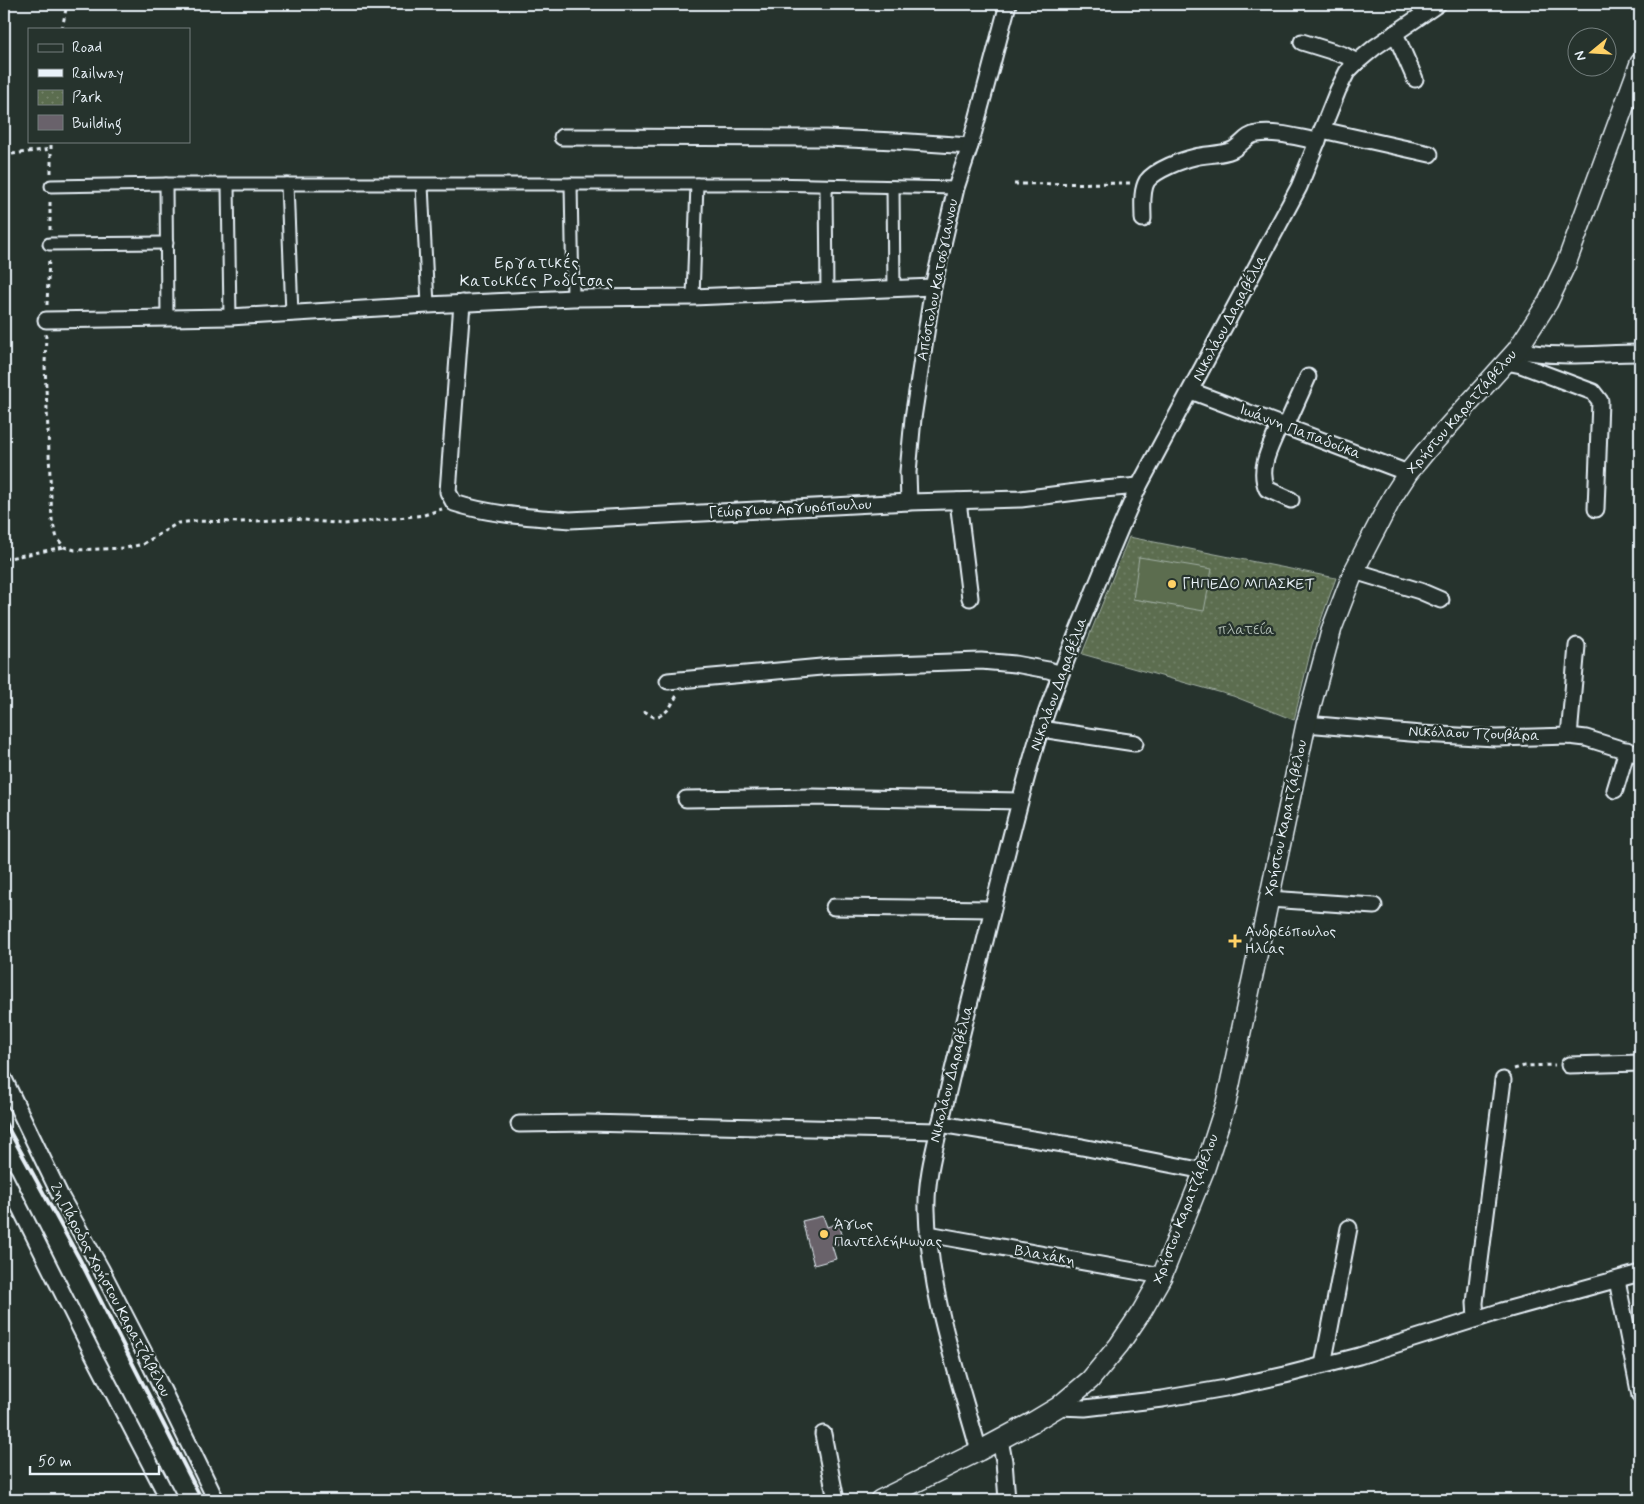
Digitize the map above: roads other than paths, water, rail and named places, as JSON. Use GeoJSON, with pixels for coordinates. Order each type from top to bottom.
{"type":"FeatureCollection","features":[{"type":"Feature","properties":{"kind":"street","name":"Απόστολου Κατσόγιαννου"},"geometry":{"type":"LineString","coordinates":[[909,502],[908,472],[913,418],[933,287],[956,188],[970,146],[1008,4]]}},
{"type":"Feature","properties":{"kind":"street","name":"Νικολάου Δαραβέλια"},"geometry":{"type":"LineString","coordinates":[[979,1452],[939,1309],[930,1262],[928,1179],[992,909],[1041,729],[1060,674],[1121,524],[1139,486],[1299,187],[1342,81],[1347,72],[1357,62],[1438,4]]}},
{"type":"Feature","properties":{"kind":"street"},"geometry":{"type":"LineString","coordinates":[[1395,33],[1415,79]]}},
{"type":"Feature","properties":{"kind":"street"},"geometry":{"type":"LineString","coordinates":[[1302,42],[1344,55],[1357,62]]}},
{"type":"Feature","properties":{"kind":"street","name":"Χρήστου Καρατζάβελου"},"geometry":{"type":"LineString","coordinates":[[880,1500],[979,1452],[1058,1406],[1090,1380],[1119,1345],[1142,1312],[1162,1276],[1204,1171],[1226,1103],[1306,724],[1332,628],[1354,572],[1393,496],[1408,473],[1512,356],[1548,302],[1566,264],[1640,63]]}},
{"type":"Feature","properties":{"kind":"street"},"geometry":{"type":"LineString","coordinates":[[1143,219],[1143,193],[1147,181],[1159,171],[1196,157],[1231,150],[1240,145],[1248,136],[1258,133],[1320,136],[1430,154]]}},
{"type":"Feature","properties":{"kind":"street"},"geometry":{"type":"LineString","coordinates":[[562,137],[826,138],[970,146]]}},
{"type":"Feature","properties":{"kind":"street"},"geometry":{"type":"LineString","coordinates":[[50,186],[166,184],[697,184],[956,188]]}},
{"type":"Feature","properties":{"kind":"street"},"geometry":{"type":"LineString","coordinates":[[166,184],[167,318]]}},
{"type":"Feature","properties":{"kind":"street"},"geometry":{"type":"LineString","coordinates":[[287,184],[292,314]]}},
{"type":"Feature","properties":{"kind":"street"},"geometry":{"type":"LineString","coordinates":[[571,184],[574,298]]}},
{"type":"Feature","properties":{"kind":"street"},"geometry":{"type":"LineString","coordinates":[[694,297],[697,184]]}},
{"type":"Feature","properties":{"kind":"street"},"geometry":{"type":"LineString","coordinates":[[228,185],[230,317]]}},
{"type":"Feature","properties":{"kind":"street"},"geometry":{"type":"LineString","coordinates":[[422,185],[428,305]]}},
{"type":"Feature","properties":{"kind":"street"},"geometry":{"type":"LineString","coordinates":[[826,186],[827,292]]}},
{"type":"Feature","properties":{"kind":"street"},"geometry":{"type":"LineString","coordinates":[[892,187],[894,289]]}},
{"type":"Feature","properties":{"kind":"street"},"geometry":{"type":"LineString","coordinates":[[49,244],[167,243]]}},
{"type":"Feature","properties":{"kind":"street"},"geometry":{"type":"LineString","coordinates":[[46,320],[230,317],[574,298],[694,297],[933,287]]}},
{"type":"Feature","properties":{"kind":"street","name":"Γεώργιου Αργυρόπουλου"},"geometry":{"type":"LineString","coordinates":[[462,303],[451,498],[470,509],[570,520],[909,502],[1021,499],[1139,486]]}},
{"type":"Feature","properties":{"kind":"street"},"geometry":{"type":"LineString","coordinates":[[1512,356],[1640,353]]}},
{"type":"Feature","properties":{"kind":"street"},"geometry":{"type":"LineString","coordinates":[[1512,356],[1521,365],[1593,392],[1600,401],[1596,509]]}},
{"type":"Feature","properties":{"kind":"street"},"geometry":{"type":"LineString","coordinates":[[1291,500],[1267,489],[1263,479],[1264,464],[1308,376]]}},
{"type":"Feature","properties":{"kind":"street","name":"Ιωάννη Παπαδούκα"},"geometry":{"type":"LineString","coordinates":[[1191,391],[1408,473]]}},
{"type":"Feature","properties":{"kind":"street"},"geometry":{"type":"LineString","coordinates":[[958,501],[970,598]]}},
{"type":"Feature","properties":{"kind":"street"},"geometry":{"type":"LineString","coordinates":[[1354,572],[1420,591],[1441,600]]}},
{"type":"Feature","properties":{"kind":"street"},"geometry":{"type":"LineString","coordinates":[[1569,736],[1577,646]]}},
{"type":"Feature","properties":{"kind":"street"},"geometry":{"type":"LineString","coordinates":[[674,681],[832,666],[981,661],[1016,664],[1060,674]]}},
{"type":"Feature","properties":{"kind":"street","name":"Νικόλαου Τζουβάρα"},"geometry":{"type":"LineString","coordinates":[[1306,724],[1421,734],[1487,737],[1569,736],[1586,738],[1634,753]]}},
{"type":"Feature","properties":{"kind":"street"},"geometry":{"type":"LineString","coordinates":[[1041,729],[1135,743]]}},
{"type":"Feature","properties":{"kind":"street"},"geometry":{"type":"LineString","coordinates":[[1615,790],[1634,753]]}},
{"type":"Feature","properties":{"kind":"street"},"geometry":{"type":"LineString","coordinates":[[686,799],[811,797],[1020,801]]}},
{"type":"Feature","properties":{"kind":"street"},"geometry":{"type":"LineString","coordinates":[[1269,899],[1374,906]]}},
{"type":"Feature","properties":{"kind":"street"},"geometry":{"type":"LineString","coordinates":[[834,907],[992,909]]}},
{"type":"Feature","properties":{"kind":"street"},"geometry":{"type":"LineString","coordinates":[[1569,1065],[1640,1063]]}},
{"type":"Feature","properties":{"kind":"street","name":"2η Πάροδος Χρήστου Καρατζάβελου"},"geometry":{"type":"LineString","coordinates":[[4,1079],[61,1197],[101,1269],[170,1404],[216,1500]]}},
{"type":"Feature","properties":{"kind":"street"},"geometry":{"type":"LineString","coordinates":[[1476,1318],[1475,1303],[1503,1080]]}},
{"type":"Feature","properties":{"kind":"street"},"geometry":{"type":"LineString","coordinates":[[519,1124],[939,1127],[1082,1148],[1204,1171]]}},
{"type":"Feature","properties":{"kind":"street"},"geometry":{"type":"LineString","coordinates":[[4,1176],[169,1500]]}},
{"type":"Feature","properties":{"kind":"street"},"geometry":{"type":"LineString","coordinates":[[1323,1365],[1349,1228]]}},
{"type":"Feature","properties":{"kind":"street","name":"Βλαχάκη"},"geometry":{"type":"LineString","coordinates":[[928,1234],[1162,1276]]}},
{"type":"Feature","properties":{"kind":"street"},"geometry":{"type":"LineString","coordinates":[[1058,1406],[1085,1408],[1162,1399],[1226,1388],[1377,1350],[1476,1318],[1640,1272]]}},
{"type":"Feature","properties":{"kind":"street"},"geometry":{"type":"LineString","coordinates":[[1617,1280],[1640,1396]]}},
{"type":"Feature","properties":{"kind":"street"},"geometry":{"type":"LineString","coordinates":[[823,1434],[836,1500]]}},
{"type":"Feature","properties":{"kind":"street"},"geometry":{"type":"LineString","coordinates":[[1000,1440],[1004,1461],[1007,1500]]}},
{"type":"Feature","properties":{"kind":"railway"},"geometry":{"type":"LineString","coordinates":[[4,1121],[80,1260],[202,1500]]}},
{"type":"Feature","properties":{"kind":"place","name":"ΓΗΠΕΔΟ ΜΠΑΣΚΕΤ"},"geometry":{"type":"Point","coordinates":[1172,584]}},
{"type":"Feature","properties":{"kind":"place","name":"Ανδρεόπουλος Ηλίας"},"geometry":{"type":"Point","coordinates":[1235,941]}},
{"type":"Feature","properties":{"kind":"place","name":"Άγιος Παντελεήμωνας"},"geometry":{"type":"Point","coordinates":[824,1234]}},
{"type":"Feature","properties":{"kind":"district","name":"Εργατικές Κατοικίες Ροδίτσας"},"geometry":{"type":"Point","coordinates":[537,272]}},
{"type":"Feature","properties":{"kind":"park label","name":"πλατεία"},"geometry":{"type":"Point","coordinates":[1246,630]}}]}
